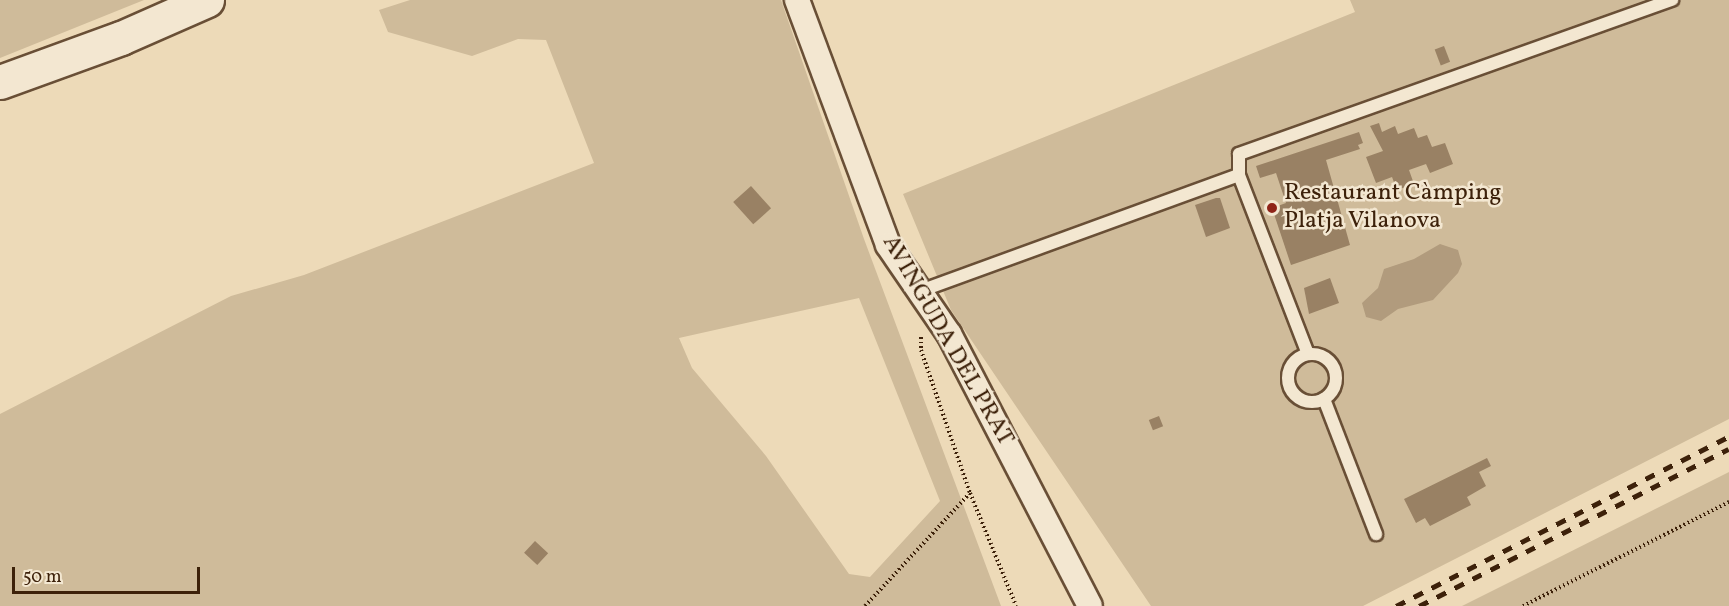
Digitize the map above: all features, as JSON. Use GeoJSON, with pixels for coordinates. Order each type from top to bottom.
{"type":"FeatureCollection","features":[{"type":"Feature","properties":{"kind":"main road"},"geometry":{"type":"LineString","coordinates":[[0,82],[121,38],[207,0]]}},
{"type":"Feature","properties":{"kind":"street","name":"AVINGUDA DEL PRAT"},"geometry":{"type":"LineString","coordinates":[[797,0],[888,245],[949,334],[1090,606]]}},
{"type":"Feature","properties":{"kind":"lane"},"geometry":{"type":"LineString","coordinates":[[1308,354],[1239,175],[1239,154],[1672,0]]}},
{"type":"Feature","properties":{"kind":"lane"},"geometry":{"type":"LineString","coordinates":[[920,291],[1239,175]]}},
{"type":"Feature","properties":{"kind":"lane"},"geometry":{"type":"LineString","coordinates":[[1308,354],[1324,357],[1335,370],[1335,386],[1324,399],[1306,401],[1291,390],[1290,367],[1308,354]]}},
{"type":"Feature","properties":{"kind":"lane"},"geometry":{"type":"LineString","coordinates":[[1324,399],[1376,534]]}},
{"type":"Feature","properties":{"kind":"path"},"geometry":{"type":"LineString","coordinates":[[920,291],[921,350],[969,493],[1016,606]]}},
{"type":"Feature","properties":{"kind":"path"},"geometry":{"type":"LineString","coordinates":[[865,606],[969,493]]}},
{"type":"Feature","properties":{"kind":"path"},"geometry":{"type":"LineString","coordinates":[[1523,606],[1729,502]]}},
{"type":"Feature","properties":{"kind":"shaded area"},"geometry":{"type":"Polygon","coordinates":[[[0,0],[144,0],[0,58],[0,0]]]}},
{"type":"Feature","properties":{"kind":"shaded area"},"geometry":{"type":"Polygon","coordinates":[[[410,0],[781,0],[864,239],[1001,606],[0,606],[0,414],[231,296],[304,275],[594,163],[546,40],[518,39],[472,56],[388,32],[379,10],[410,0]],[[859,298],[679,338],[692,368],[766,456],[849,574],[870,577],[940,501],[859,298]]]}},
{"type":"Feature","properties":{"kind":"shaded area"},"geometry":{"type":"Polygon","coordinates":[[[1350,0],[1729,0],[1729,419],[1363,606],[1151,606],[951,310],[903,194],[1355,12],[1350,0]]]}},
{"type":"Feature","properties":{"kind":"shaded area"},"geometry":{"type":"Polygon","coordinates":[[[1440,244],[1458,250],[1462,264],[1458,273],[1433,300],[1398,309],[1381,321],[1366,317],[1362,303],[1378,288],[1384,269],[1414,259],[1440,244]]]}},
{"type":"Feature","properties":{"kind":"shaded area"},"geometry":{"type":"Polygon","coordinates":[[[1729,472],[1729,606],[1462,606],[1729,472]]]}},
{"type":"Feature","properties":{"kind":"building"},"geometry":{"type":"Polygon","coordinates":[[[1444,46],[1450,62],[1441,65],[1435,50],[1444,46]]]}},
{"type":"Feature","properties":{"kind":"building"},"geometry":{"type":"Polygon","coordinates":[[[1379,123],[1382,132],[1395,126],[1398,134],[1414,128],[1418,138],[1427,135],[1432,147],[1445,143],[1453,164],[1430,173],[1426,164],[1409,170],[1414,184],[1397,190],[1392,177],[1376,183],[1366,157],[1383,151],[1370,126],[1379,123]]]}},
{"type":"Feature","properties":{"kind":"building"},"geometry":{"type":"Polygon","coordinates":[[[1359,132],[1363,143],[1358,145],[1360,149],[1326,160],[1350,245],[1291,265],[1272,208],[1286,203],[1276,173],[1260,178],[1256,166],[1359,132]]]}},
{"type":"Feature","properties":{"kind":"building"},"geometry":{"type":"Polygon","coordinates":[[[751,186],[771,208],[753,224],[733,202],[751,186]]]}},
{"type":"Feature","properties":{"kind":"building"},"geometry":{"type":"Polygon","coordinates":[[[1220,198],[1230,228],[1206,237],[1195,205],[1220,198]]]}},
{"type":"Feature","properties":{"kind":"building"},"geometry":{"type":"Polygon","coordinates":[[[1330,278],[1339,303],[1309,314],[1304,288],[1330,278]]]}},
{"type":"Feature","properties":{"kind":"building"},"geometry":{"type":"Polygon","coordinates":[[[1159,416],[1163,426],[1153,430],[1149,420],[1159,416]]]}},
{"type":"Feature","properties":{"kind":"building"},"geometry":{"type":"Polygon","coordinates":[[[1487,458],[1491,466],[1479,472],[1486,486],[1467,497],[1471,505],[1430,526],[1425,518],[1416,523],[1404,499],[1487,458]]]}},
{"type":"Feature","properties":{"kind":"building"},"geometry":{"type":"Polygon","coordinates":[[[535,541],[548,553],[537,565],[524,553],[535,541]]]}},
{"type":"Feature","properties":{"kind":"railway"},"geometry":{"type":"LineString","coordinates":[[1396,606],[1729,436]]}},
{"type":"Feature","properties":{"kind":"railway"},"geometry":{"type":"LineString","coordinates":[[1419,606],[1729,449]]}},
{"type":"Feature","properties":{"kind":"place","name":"Restaurant Càmping Platja Vilanova"},"geometry":{"type":"Point","coordinates":[1272,208]}}]}
